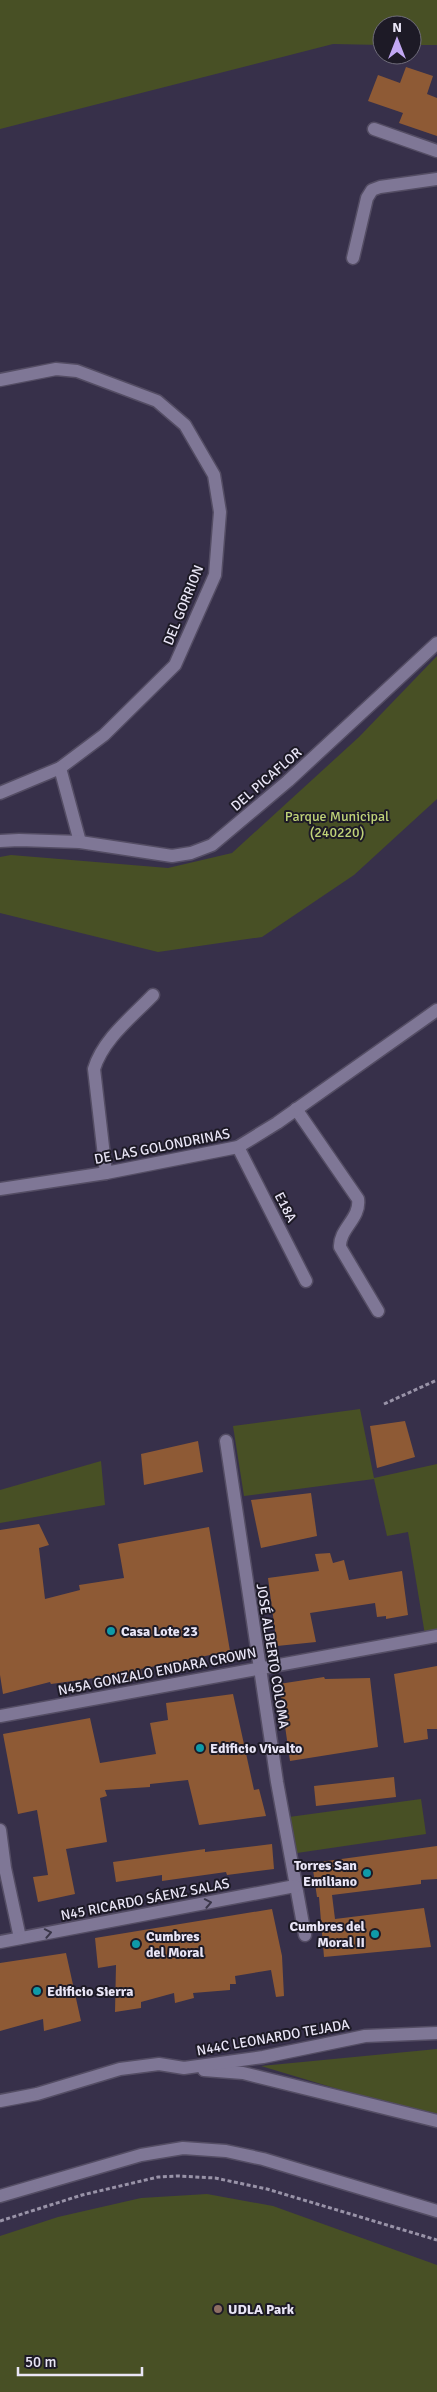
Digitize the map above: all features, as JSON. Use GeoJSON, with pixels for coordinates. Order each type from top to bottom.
{"type":"FeatureCollection","features":[{"type":"Feature","properties":{"kind":"street"},"geometry":{"type":"LineString","coordinates":[[374,129],[437,151]]}},
{"type":"Feature","properties":{"kind":"street"},"geometry":{"type":"LineString","coordinates":[[353,258],[367,198],[372,190],[380,186],[437,179]]}},
{"type":"Feature","properties":{"kind":"street","name":"DEL GORRION"},"geometry":{"type":"LineString","coordinates":[[0,380],[56,369],[77,371],[157,401],[185,425],[214,475],[220,512],[215,575],[175,665],[104,735],[60,768],[0,793]]}},
{"type":"Feature","properties":{"kind":"street","name":"DEL PICAFLOR"},"geometry":{"type":"LineString","coordinates":[[0,841],[80,842],[172,856],[191,854],[212,845],[288,781],[437,644]]}},
{"type":"Feature","properties":{"kind":"street"},"geometry":{"type":"LineString","coordinates":[[60,768],[80,842]]}},
{"type":"Feature","properties":{"kind":"street"},"geometry":{"type":"LineString","coordinates":[[106,1173],[94,1069],[98,1054],[153,995]]}},
{"type":"Feature","properties":{"kind":"street","name":"DE LAS GOLONDRINAS"},"geometry":{"type":"LineString","coordinates":[[0,1189],[106,1173],[238,1147],[296,1110],[437,1010]]}},
{"type":"Feature","properties":{"kind":"street"},"geometry":{"type":"LineString","coordinates":[[296,1110],[358,1199],[357,1212],[342,1239],[340,1247],[378,1311]]}},
{"type":"Feature","properties":{"kind":"street","name":"E18A"},"geometry":{"type":"LineString","coordinates":[[238,1147],[306,1281]]}},
{"type":"Feature","properties":{"kind":"street","name":"JOSÉ ALBERTO COLOMA"},"geometry":{"type":"LineString","coordinates":[[226,1441],[260,1668],[295,1886],[305,1935]]}},
{"type":"Feature","properties":{"kind":"street","name":"N45A GONZALO ENDARA CROWN"},"geometry":{"type":"LineString","coordinates":[[0,1716],[437,1636]]}},
{"type":"Feature","properties":{"kind":"street"},"geometry":{"type":"LineString","coordinates":[[0,1830],[20,1938]]}},
{"type":"Feature","properties":{"kind":"street","name":"N45 RICARDO SÁENZ SALAS"},"geometry":{"type":"LineString","coordinates":[[0,1942],[295,1886]]}},
{"type":"Feature","properties":{"kind":"street","name":"N44C LEONARDO TEJADA"},"geometry":{"type":"LineString","coordinates":[[0,2101],[36,2094],[120,2069],[159,2064],[184,2068],[263,2057],[365,2036],[437,2033]]}},
{"type":"Feature","properties":{"kind":"street"},"geometry":{"type":"LineString","coordinates":[[184,2068],[243,2073],[437,2121]]}},
{"type":"Feature","properties":{"kind":"street"},"geometry":{"type":"LineString","coordinates":[[0,2196],[141,2155],[183,2148],[226,2151],[282,2164],[437,2211]]}},
{"type":"Feature","properties":{"kind":"path"},"geometry":{"type":"LineString","coordinates":[[384,1404],[437,1380]]}},
{"type":"Feature","properties":{"kind":"path"},"geometry":{"type":"LineString","coordinates":[[0,2220],[82,2195],[158,2177],[178,2176],[215,2178],[267,2188],[437,2240]]}},
{"type":"Feature","properties":{"kind":"green space"},"geometry":{"type":"Polygon","coordinates":[[[0,0],[437,0],[437,45],[422,45],[422,15],[372,15],[372,45],[333,44],[0,129],[0,0]]]}},
{"type":"Feature","properties":{"kind":"green space","name":"Parque Municipal (240220)"},"geometry":{"type":"Polygon","coordinates":[[[437,656],[437,799],[354,875],[262,937],[158,952],[0,913],[0,857],[11,855],[168,868],[232,853],[359,737],[437,656]]]}},
{"type":"Feature","properties":{"kind":"green space"},"geometry":{"type":"Polygon","coordinates":[[[360,1409],[374,1478],[437,1464],[437,1633],[425,1635],[408,1532],[387,1536],[374,1479],[244,1496],[233,1426],[360,1409]]]}},
{"type":"Feature","properties":{"kind":"green space"},"geometry":{"type":"Polygon","coordinates":[[[101,1461],[105,1505],[0,1523],[0,1490],[101,1461]]]}},
{"type":"Feature","properties":{"kind":"green space"},"geometry":{"type":"Polygon","coordinates":[[[421,1799],[426,1834],[297,1853],[289,1817],[421,1799]]]}},
{"type":"Feature","properties":{"kind":"green space"},"geometry":{"type":"Polygon","coordinates":[[[437,2049],[437,2116],[391,2105],[261,2066],[437,2049]]]}},
{"type":"Feature","properties":{"kind":"green space","name":"UDLA Park"},"geometry":{"type":"Polygon","coordinates":[[[207,2194],[273,2206],[437,2265],[437,2392],[0,2392],[0,2236],[58,2217],[141,2198],[207,2194]]]}},
{"type":"Feature","properties":{"kind":"building"},"geometry":{"type":"Polygon","coordinates":[[[406,67],[433,76],[427,94],[437,98],[437,136],[399,123],[403,113],[368,101],[378,75],[400,83],[406,67]]]}},
{"type":"Feature","properties":{"kind":"building"},"geometry":{"type":"Polygon","coordinates":[[[405,1421],[415,1457],[377,1468],[370,1426],[405,1421]]]}},
{"type":"Feature","properties":{"kind":"building"},"geometry":{"type":"Polygon","coordinates":[[[198,1441],[203,1472],[144,1485],[141,1454],[198,1441]]]}},
{"type":"Feature","properties":{"kind":"building"},"geometry":{"type":"Polygon","coordinates":[[[311,1493],[317,1536],[261,1548],[251,1500],[311,1493]]]}},
{"type":"Feature","properties":{"kind":"building"},"geometry":{"type":"Polygon","coordinates":[[[39,1524],[49,1545],[39,1548],[45,1599],[80,1590],[79,1585],[124,1578],[118,1544],[209,1527],[230,1651],[141,1669],[142,1678],[97,1688],[95,1678],[51,1684],[50,1682],[3,1694],[0,1675],[0,1530],[39,1524]]]}},
{"type":"Feature","properties":{"kind":"building"},"geometry":{"type":"Polygon","coordinates":[[[330,1553],[333,1563],[344,1560],[349,1580],[402,1571],[408,1615],[386,1619],[386,1616],[377,1617],[375,1603],[310,1613],[316,1642],[277,1646],[268,1578],[319,1571],[315,1554],[330,1553]]]}},
{"type":"Feature","properties":{"kind":"building"},"geometry":{"type":"Polygon","coordinates":[[[437,1666],[437,1729],[427,1729],[428,1739],[404,1743],[394,1674],[437,1666]]]}},
{"type":"Feature","properties":{"kind":"building"},"geometry":{"type":"Polygon","coordinates":[[[324,1677],[325,1679],[370,1678],[378,1747],[290,1761],[279,1684],[324,1677]]]}},
{"type":"Feature","properties":{"kind":"building"},"geometry":{"type":"Polygon","coordinates":[[[233,1694],[254,1790],[259,1789],[266,1816],[199,1825],[188,1780],[150,1784],[150,1787],[105,1790],[107,1796],[100,1798],[107,1842],[66,1849],[75,1894],[38,1902],[33,1877],[48,1875],[37,1810],[18,1814],[3,1734],[90,1718],[100,1763],[156,1754],[150,1723],[168,1720],[166,1703],[233,1694]]]}},
{"type":"Feature","properties":{"kind":"building"},"geometry":{"type":"Polygon","coordinates":[[[394,1777],[396,1797],[316,1806],[314,1786],[394,1777]]]}},
{"type":"Feature","properties":{"kind":"building"},"geometry":{"type":"Polygon","coordinates":[[[272,1844],[274,1869],[227,1875],[226,1872],[162,1881],[162,1875],[116,1882],[113,1862],[205,1849],[205,1852],[272,1844]]]}},
{"type":"Feature","properties":{"kind":"building"},"geometry":{"type":"Polygon","coordinates":[[[437,1846],[437,1879],[421,1880],[421,1884],[332,1895],[335,1919],[424,1908],[431,1947],[324,1957],[319,1897],[317,1897],[312,1863],[437,1846]]]}},
{"type":"Feature","properties":{"kind":"building"},"geometry":{"type":"Polygon","coordinates":[[[272,1909],[282,1956],[284,1996],[276,1997],[271,1970],[235,1976],[236,1984],[230,1984],[230,1990],[193,1993],[194,1998],[175,2003],[174,1993],[141,2002],[141,2008],[115,2012],[116,1965],[98,1968],[95,1938],[272,1909]]]}},
{"type":"Feature","properties":{"kind":"building","name":"Edificio Sierra"},"geometry":{"type":"Polygon","coordinates":[[[66,1953],[81,2021],[44,2031],[43,2019],[0,2031],[0,1963],[66,1953]]]}},
{"type":"Feature","properties":{"kind":"place","name":"Casa Lote 23"},"geometry":{"type":"Point","coordinates":[111,1631]}},
{"type":"Feature","properties":{"kind":"place","name":"Edificio Vivalto"},"geometry":{"type":"Point","coordinates":[200,1748]}},
{"type":"Feature","properties":{"kind":"place","name":"Torres San Emiliano"},"geometry":{"type":"Point","coordinates":[367,1873]}},
{"type":"Feature","properties":{"kind":"place","name":"Cumbres del Moral II"},"geometry":{"type":"Point","coordinates":[375,1934]}},
{"type":"Feature","properties":{"kind":"place","name":"Cumbres del Moral"},"geometry":{"type":"Point","coordinates":[136,1944]}},
{"type":"Feature","properties":{"kind":"place","name":"Edificio Sierra"},"geometry":{"type":"Point","coordinates":[37,1991]}},
{"type":"Feature","properties":{"kind":"place","name":"UDLA Park"},"geometry":{"type":"Point","coordinates":[218,2309]}}]}
